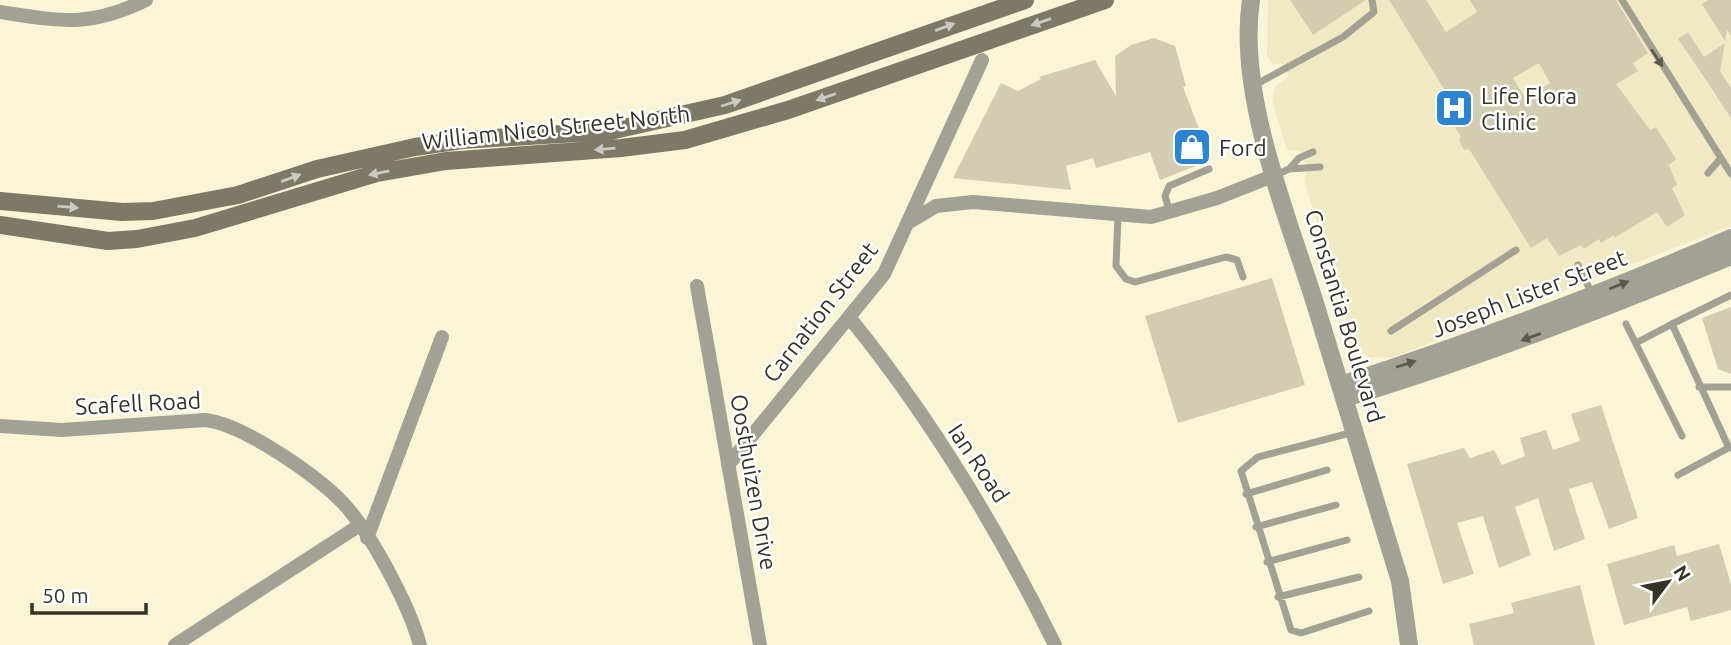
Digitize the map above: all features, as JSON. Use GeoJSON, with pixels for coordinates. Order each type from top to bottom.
{"type":"FeatureCollection","features":[{"type":"Feature","properties":{"kind":"main road","name":"William Nicol Street North"},"geometry":{"type":"LineString","coordinates":[[0,201],[122,212],[153,211],[238,195],[317,169],[415,148],[462,140],[623,128],[725,105],[1025,0]]}},
{"type":"Feature","properties":{"kind":"main road","name":"William Nicol Street North"},"geometry":{"type":"LineString","coordinates":[[0,225],[108,241],[137,239],[195,228],[377,173],[446,161],[621,148],[685,140],[788,110],[1105,0]]}},
{"type":"Feature","properties":{"kind":"street"},"geometry":{"type":"LineString","coordinates":[[0,12],[80,22],[120,13],[146,0]]}},
{"type":"Feature","properties":{"kind":"street","name":"Constantia Boulevard"},"geometry":{"type":"LineString","coordinates":[[1251,0],[1247,41],[1253,86],[1282,172],[1343,392],[1400,581],[1409,645]]}},
{"type":"Feature","properties":{"kind":"street","name":"Carnation Street"},"geometry":{"type":"LineString","coordinates":[[728,465],[884,274],[911,221],[982,60]]}},
{"type":"Feature","properties":{"kind":"street"},"geometry":{"type":"LineString","coordinates":[[911,221],[936,206],[973,202],[1151,217],[1170,214],[1282,172]]}},
{"type":"Feature","properties":{"kind":"street","name":"Joseph Lister Street"},"geometry":{"type":"LineString","coordinates":[[1343,392],[1478,357],[1731,238]]}},
{"type":"Feature","properties":{"kind":"street","name":"Joseph Lister Street"},"geometry":{"type":"LineString","coordinates":[[1595,304],[1731,256]]}},
{"type":"Feature","properties":{"kind":"street","name":"Oosthuizen Drive"},"geometry":{"type":"LineString","coordinates":[[697,286],[760,645]]}},
{"type":"Feature","properties":{"kind":"street","name":"Ian Road"},"geometry":{"type":"LineString","coordinates":[[849,317],[879,353],[982,506],[1055,645]]}},
{"type":"Feature","properties":{"kind":"street"},"geometry":{"type":"LineString","coordinates":[[368,538],[442,337]]}},
{"type":"Feature","properties":{"kind":"street","name":"Scafell Road"},"geometry":{"type":"LineString","coordinates":[[0,426],[62,430],[183,421],[223,423],[251,436],[342,502],[368,538],[409,614],[420,645]]}},
{"type":"Feature","properties":{"kind":"street"},"geometry":{"type":"LineString","coordinates":[[176,645],[359,525]]}},
{"type":"Feature","properties":{"kind":"lane"},"geometry":{"type":"LineString","coordinates":[[1253,86],[1343,37],[1374,12],[1372,0]]}},
{"type":"Feature","properties":{"kind":"lane"},"geometry":{"type":"LineString","coordinates":[[1622,0],[1731,174]]}},
{"type":"Feature","properties":{"kind":"lane"},"geometry":{"type":"LineString","coordinates":[[1282,172],[1299,158],[1313,152]]}},
{"type":"Feature","properties":{"kind":"lane"},"geometry":{"type":"LineString","coordinates":[[1708,173],[1721,158]]}},
{"type":"Feature","properties":{"kind":"lane"},"geometry":{"type":"LineString","coordinates":[[1282,172],[1320,167]]}},
{"type":"Feature","properties":{"kind":"lane"},"geometry":{"type":"LineString","coordinates":[[1170,214],[1165,195],[1169,186],[1209,169]]}},
{"type":"Feature","properties":{"kind":"lane"},"geometry":{"type":"LineString","coordinates":[[1118,216],[1116,267],[1126,279],[1135,282],[1226,257],[1237,260],[1243,277]]}},
{"type":"Feature","properties":{"kind":"lane"},"geometry":{"type":"LineString","coordinates":[[1391,331],[1516,250]]}},
{"type":"Feature","properties":{"kind":"lane"},"geometry":{"type":"LineString","coordinates":[[1577,265],[1595,304]]}},
{"type":"Feature","properties":{"kind":"lane"},"geometry":{"type":"LineString","coordinates":[[1636,343],[1731,295]]}},
{"type":"Feature","properties":{"kind":"lane"},"geometry":{"type":"LineString","coordinates":[[1626,324],[1682,436]]}},
{"type":"Feature","properties":{"kind":"lane"},"geometry":{"type":"LineString","coordinates":[[1672,324],[1699,387],[1730,447],[1678,475]]}},
{"type":"Feature","properties":{"kind":"lane"},"geometry":{"type":"LineString","coordinates":[[1699,387],[1731,387]]}},
{"type":"Feature","properties":{"kind":"lane"},"geometry":{"type":"LineString","coordinates":[[1355,432],[1258,457],[1241,471],[1267,562],[1291,630],[1301,633],[1369,611]]}},
{"type":"Feature","properties":{"kind":"lane"},"geometry":{"type":"LineString","coordinates":[[1246,494],[1328,470]]}},
{"type":"Feature","properties":{"kind":"lane"},"geometry":{"type":"LineString","coordinates":[[1256,527],[1336,505]]}},
{"type":"Feature","properties":{"kind":"lane"},"geometry":{"type":"LineString","coordinates":[[1267,562],[1347,540]]}},
{"type":"Feature","properties":{"kind":"lane"},"geometry":{"type":"LineString","coordinates":[[1279,597],[1359,577]]}},
{"type":"Feature","properties":{"kind":"shaded area"},"geometry":{"type":"Polygon","coordinates":[[[1268,0],[1290,0],[1313,34],[1366,0],[1705,0],[1731,36],[1731,88],[1720,71],[1721,63],[1713,51],[1704,57],[1688,32],[1678,39],[1716,98],[1731,89],[1731,226],[1391,358],[1367,357],[1350,335],[1304,180],[1307,171],[1305,163],[1300,151],[1287,150],[1272,101],[1275,87],[1289,76],[1281,63],[1274,65],[1267,57],[1268,0]]]}},
{"type":"Feature","properties":{"kind":"building"},"geometry":{"type":"Polygon","coordinates":[[[1290,0],[1366,0],[1313,35],[1290,0]]]}},
{"type":"Feature","properties":{"kind":"building"},"geometry":{"type":"Polygon","coordinates":[[[1389,0],[1426,0],[1446,32],[1477,12],[1470,0],[1616,0],[1648,53],[1633,63],[1638,71],[1616,84],[1650,130],[1656,127],[1676,159],[1669,165],[1677,185],[1672,188],[1685,215],[1667,227],[1657,212],[1614,238],[1614,235],[1601,243],[1599,239],[1584,249],[1581,245],[1559,256],[1547,238],[1531,248],[1469,149],[1464,150],[1459,140],[1461,137],[1448,116],[1457,110],[1389,0]],[[1539,63],[1513,78],[1525,98],[1550,83],[1539,63]]]}},
{"type":"Feature","properties":{"kind":"building"},"geometry":{"type":"Polygon","coordinates":[[[1708,0],[1731,0],[1731,36],[1727,30],[1725,41],[1702,4],[1708,0]]]}},
{"type":"Feature","properties":{"kind":"building"},"geometry":{"type":"Polygon","coordinates":[[[1688,32],[1704,57],[1725,43],[1720,71],[1731,88],[1731,118],[1678,39],[1688,32]]]}},
{"type":"Feature","properties":{"kind":"building"},"geometry":{"type":"Polygon","coordinates":[[[1154,38],[1175,46],[1186,86],[1183,87],[1211,160],[1160,180],[1150,152],[1096,168],[1093,158],[1066,166],[1071,190],[953,178],[1001,83],[1018,91],[1041,79],[1039,77],[1095,60],[1116,96],[1115,56],[1131,45],[1154,38]]]}},
{"type":"Feature","properties":{"kind":"building"},"geometry":{"type":"Polygon","coordinates":[[[1272,278],[1305,385],[1178,423],[1145,316],[1272,278]]]}},
{"type":"Feature","properties":{"kind":"building"},"geometry":{"type":"Polygon","coordinates":[[[1731,307],[1731,374],[1718,369],[1702,318],[1731,307]]]}},
{"type":"Feature","properties":{"kind":"building"},"geometry":{"type":"Polygon","coordinates":[[[1601,405],[1638,518],[1609,529],[1592,482],[1569,489],[1585,539],[1554,551],[1538,498],[1515,507],[1531,555],[1499,568],[1483,516],[1457,523],[1474,574],[1443,584],[1407,464],[1464,448],[1470,458],[1494,450],[1502,465],[1525,456],[1520,438],[1546,430],[1553,450],[1580,441],[1571,414],[1601,405]]]}},
{"type":"Feature","properties":{"kind":"building"},"geometry":{"type":"Polygon","coordinates":[[[1719,544],[1731,584],[1731,610],[1691,621],[1687,607],[1624,625],[1607,564],[1674,545],[1677,556],[1719,544]]]}},
{"type":"Feature","properties":{"kind":"building"},"geometry":{"type":"Polygon","coordinates":[[[1580,585],[1595,645],[1474,645],[1469,624],[1514,613],[1511,603],[1580,585]]]}},
{"type":"Feature","properties":{"kind":"place","name":"Life Flora Clinic"},"geometry":{"type":"Point","coordinates":[1454,108]}},
{"type":"Feature","properties":{"kind":"place","name":"Ford"},"geometry":{"type":"Point","coordinates":[1192,147]}}]}
